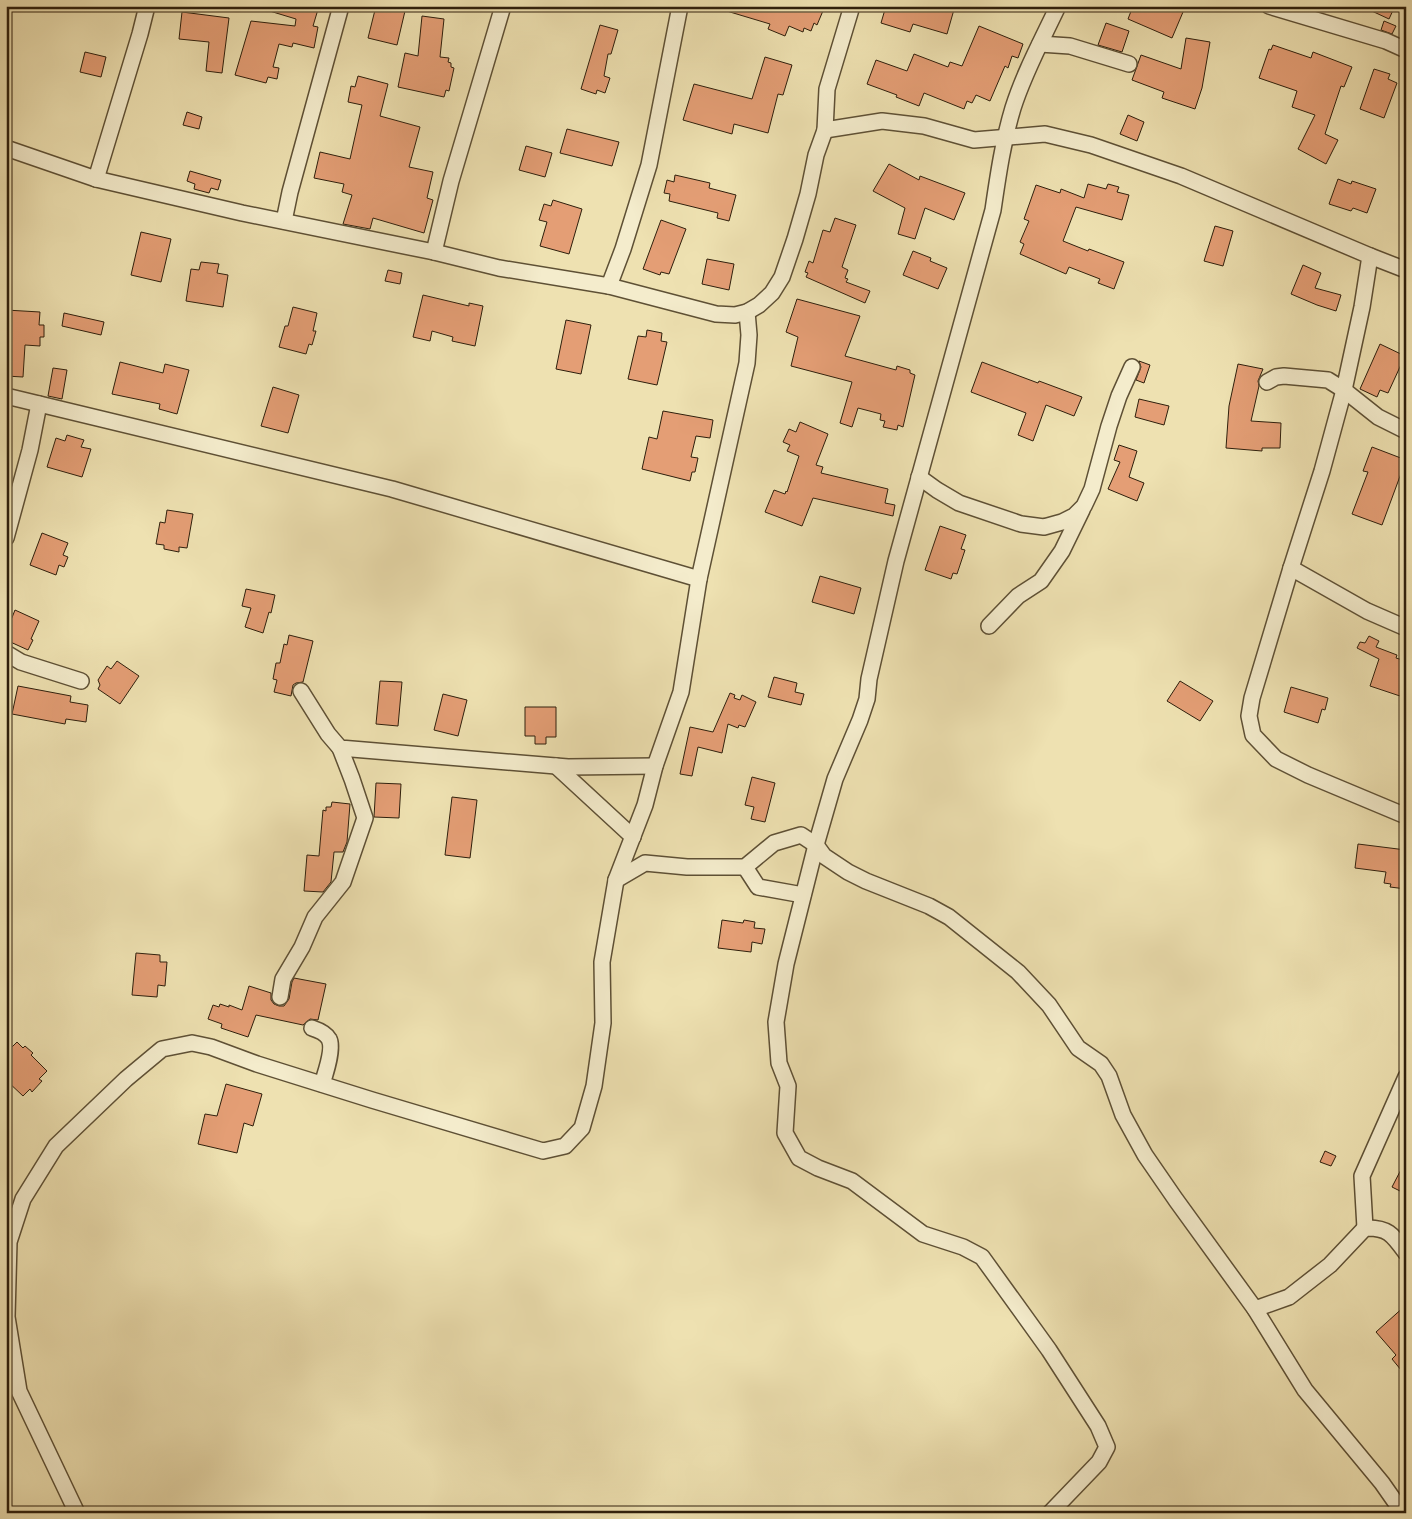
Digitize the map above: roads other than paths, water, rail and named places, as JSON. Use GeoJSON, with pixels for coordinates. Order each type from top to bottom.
{"type":"FeatureCollection","features":[{"type":"Feature","properties":{"kind":"street"},"geometry":{"type":"LineString","coordinates":[[96,179],[147,6]]}},
{"type":"Feature","properties":{"kind":"street"},"geometry":{"type":"LineString","coordinates":[[284,221],[290,192],[340,6]]}},
{"type":"Feature","properties":{"kind":"street"},"geometry":{"type":"LineString","coordinates":[[434,252],[451,181],[502,6]]}},
{"type":"Feature","properties":{"kind":"street"},"geometry":{"type":"LineString","coordinates":[[609,286],[624,249],[649,165],[680,6]]}},
{"type":"Feature","properties":{"kind":"street"},"geometry":{"type":"LineString","coordinates":[[6,148],[96,179],[434,252],[499,268],[609,286],[716,314],[735,315],[747,312],[759,305],[772,293],[782,276],[795,240],[808,194],[816,155],[825,130],[827,89],[852,6]]}},
{"type":"Feature","properties":{"kind":"street"},"geometry":{"type":"LineString","coordinates":[[1050,1513],[1099,1462],[1107,1448],[1098,1426],[1049,1350],[982,1256],[923,1234],[852,1181],[818,1168],[799,1158],[785,1132],[788,1086],[779,1064],[776,1022],[786,964],[816,845],[835,779],[867,699],[869,679],[896,561],[993,210],[998,176],[1013,108],[1058,6]]}},
{"type":"Feature","properties":{"kind":"street"},"geometry":{"type":"LineString","coordinates":[[1269,6],[1386,42],[1406,50]]}},
{"type":"Feature","properties":{"kind":"street"},"geometry":{"type":"LineString","coordinates":[[1040,44],[1070,46],[1129,64]]}},
{"type":"Feature","properties":{"kind":"street"},"geometry":{"type":"LineString","coordinates":[[825,130],[882,121],[924,126],[974,140],[1045,134],[1091,145],[1181,176],[1406,270]]}},
{"type":"Feature","properties":{"kind":"street"},"geometry":{"type":"LineString","coordinates":[[1370,256],[1362,307],[1344,390],[1322,471],[1252,698],[1249,716],[1253,735],[1276,759],[1308,775],[1406,816]]}},
{"type":"Feature","properties":{"kind":"street"},"geometry":{"type":"LineString","coordinates":[[77,1513],[19,1391],[7,1317],[9,1242],[22,1199],[56,1146],[126,1079],[162,1049],[192,1043],[211,1047],[257,1064],[543,1151],[565,1146],[582,1128],[594,1086],[603,1023],[602,962],[616,880],[645,805],[681,692],[698,579],[747,363],[749,335],[747,312]]}},
{"type":"Feature","properties":{"kind":"street"},"geometry":{"type":"LineString","coordinates":[[989,626],[1018,596],[1041,581],[1062,551],[1092,489],[1109,426],[1119,396],[1132,368]]}},
{"type":"Feature","properties":{"kind":"street"},"geometry":{"type":"LineString","coordinates":[[1267,382],[1276,377],[1284,376],[1328,380],[1378,417],[1406,431]]}},
{"type":"Feature","properties":{"kind":"street"},"geometry":{"type":"LineString","coordinates":[[6,396],[392,489],[698,579]]}},
{"type":"Feature","properties":{"kind":"street"},"geometry":{"type":"LineString","coordinates":[[6,538],[30,450],[39,404]]}},
{"type":"Feature","properties":{"kind":"street"},"geometry":{"type":"LineString","coordinates":[[919,477],[936,490],[959,503],[1021,524],[1044,527],[1062,522],[1074,516],[1084,506]]}},
{"type":"Feature","properties":{"kind":"street"},"geometry":{"type":"LineString","coordinates":[[1291,568],[1367,611],[1406,628]]}},
{"type":"Feature","properties":{"kind":"street"},"geometry":{"type":"LineString","coordinates":[[6,653],[21,662],[81,681]]}},
{"type":"Feature","properties":{"kind":"street"},"geometry":{"type":"LineString","coordinates":[[280,998],[283,979],[302,947],[315,917],[343,882],[365,818],[340,748],[328,734],[301,691]]}},
{"type":"Feature","properties":{"kind":"street"},"geometry":{"type":"LineString","coordinates":[[340,748],[556,766],[656,766]]}},
{"type":"Feature","properties":{"kind":"street"},"geometry":{"type":"LineString","coordinates":[[556,766],[633,837]]}},
{"type":"Feature","properties":{"kind":"street"},"geometry":{"type":"LineString","coordinates":[[616,880],[645,863],[687,867],[745,867],[774,844],[801,835],[816,845],[824,856],[832,862],[866,882],[929,906],[949,917],[980,941],[1024,979],[1049,1005],[1078,1048],[1101,1064],[1109,1076],[1123,1115],[1176,1200],[1255,1308],[1305,1390],[1382,1483],[1403,1513]]}},
{"type":"Feature","properties":{"kind":"street"},"geometry":{"type":"LineString","coordinates":[[745,867],[758,887],[803,895]]}},
{"type":"Feature","properties":{"kind":"street"},"geometry":{"type":"LineString","coordinates":[[312,1028],[321,1032],[329,1039],[331,1046],[322,1084]]}},
{"type":"Feature","properties":{"kind":"street"},"geometry":{"type":"LineString","coordinates":[[1365,1228],[1362,1176],[1406,1077]]}},
{"type":"Feature","properties":{"kind":"street"},"geometry":{"type":"LineString","coordinates":[[1255,1308],[1289,1297],[1330,1265],[1365,1228],[1380,1228],[1395,1239],[1406,1253]]}}]}
